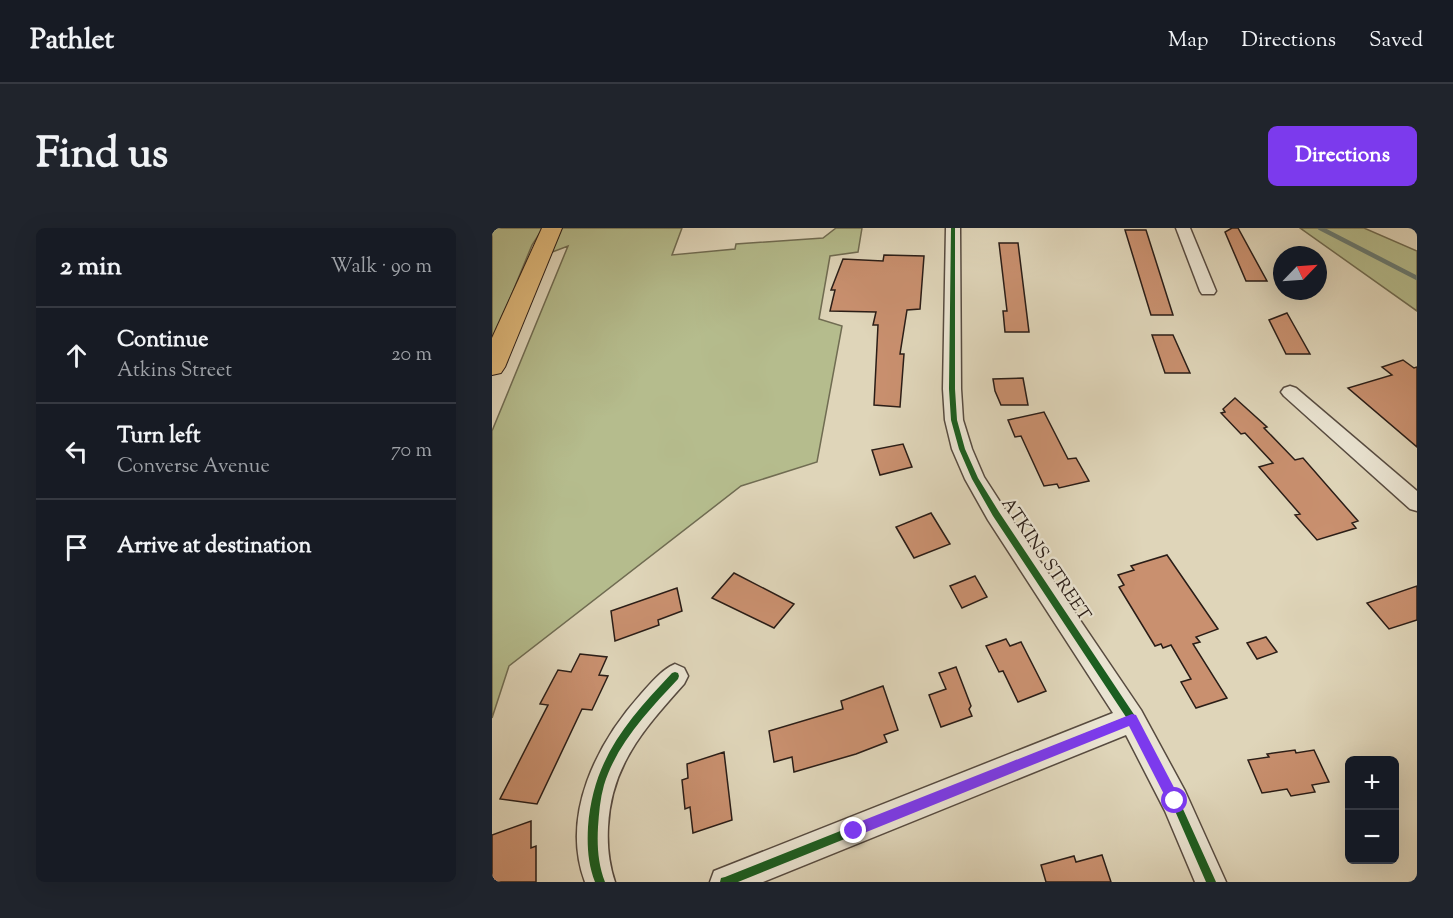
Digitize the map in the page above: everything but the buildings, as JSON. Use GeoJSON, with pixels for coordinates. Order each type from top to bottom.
{"type":"FeatureCollection","features":[{"type":"Feature","properties":{"kind":"highway"},"geometry":{"type":"LineString","coordinates":[[492,367],[552,228]]}},
{"type":"Feature","properties":{"kind":"street","name":"ATKINS STREET"},"geometry":{"type":"LineString","coordinates":[[953,228],[952,389],[954,420],[962,448],[975,479],[996,514],[1132,719],[1175,801],[1211,882]]}},
{"type":"Feature","properties":{"kind":"street"},"geometry":{"type":"LineString","coordinates":[[1183,228],[1208,291]]}},
{"type":"Feature","properties":{"kind":"street"},"geometry":{"type":"LineString","coordinates":[[1290,393],[1417,503]]}},
{"type":"Feature","properties":{"kind":"street"},"geometry":{"type":"LineString","coordinates":[[600,882],[593,865],[592,809],[602,774],[620,738],[675,676]]}},
{"type":"Feature","properties":{"kind":"street"},"geometry":{"type":"LineString","coordinates":[[725,882],[1132,719]]}},
{"type":"Feature","properties":{"kind":"green space"},"geometry":{"type":"Polygon","coordinates":[[[492,228],[543,228],[532,245],[492,342],[492,228]]]}},
{"type":"Feature","properties":{"kind":"green space"},"geometry":{"type":"Polygon","coordinates":[[[562,228],[682,228],[672,255],[735,249],[736,244],[823,238],[836,228],[862,228],[858,252],[830,256],[819,319],[842,326],[817,462],[741,486],[509,666],[492,718],[492,431],[568,246],[547,254],[562,228]]]}},
{"type":"Feature","properties":{"kind":"green space"},"geometry":{"type":"Polygon","coordinates":[[[1300,228],[1364,228],[1417,251],[1417,311],[1327,246],[1300,228]]]}},
{"type":"Feature","properties":{"kind":"waterway"},"geometry":{"type":"LineString","coordinates":[[1320,228],[1417,278]]}},
{"type":"Feature","properties":{"kind":"cycle path"},"geometry":{"type":"LineString","coordinates":[[953,228],[952,389],[954,420],[962,449],[975,479],[996,514],[1132,719],[1175,801],[1211,882]]}},
{"type":"Feature","properties":{"kind":"cycle path"},"geometry":{"type":"LineString","coordinates":[[600,882],[593,852],[594,809],[599,786],[607,766],[629,728],[675,676]]}},
{"type":"Feature","properties":{"kind":"cycle path"},"geometry":{"type":"LineString","coordinates":[[725,882],[1132,719]]}},
{"type":"Feature","properties":{"kind":"route"},"geometry":{"type":"LineString","coordinates":[[854,831],[1132,719],[1175,801]]}}]}
